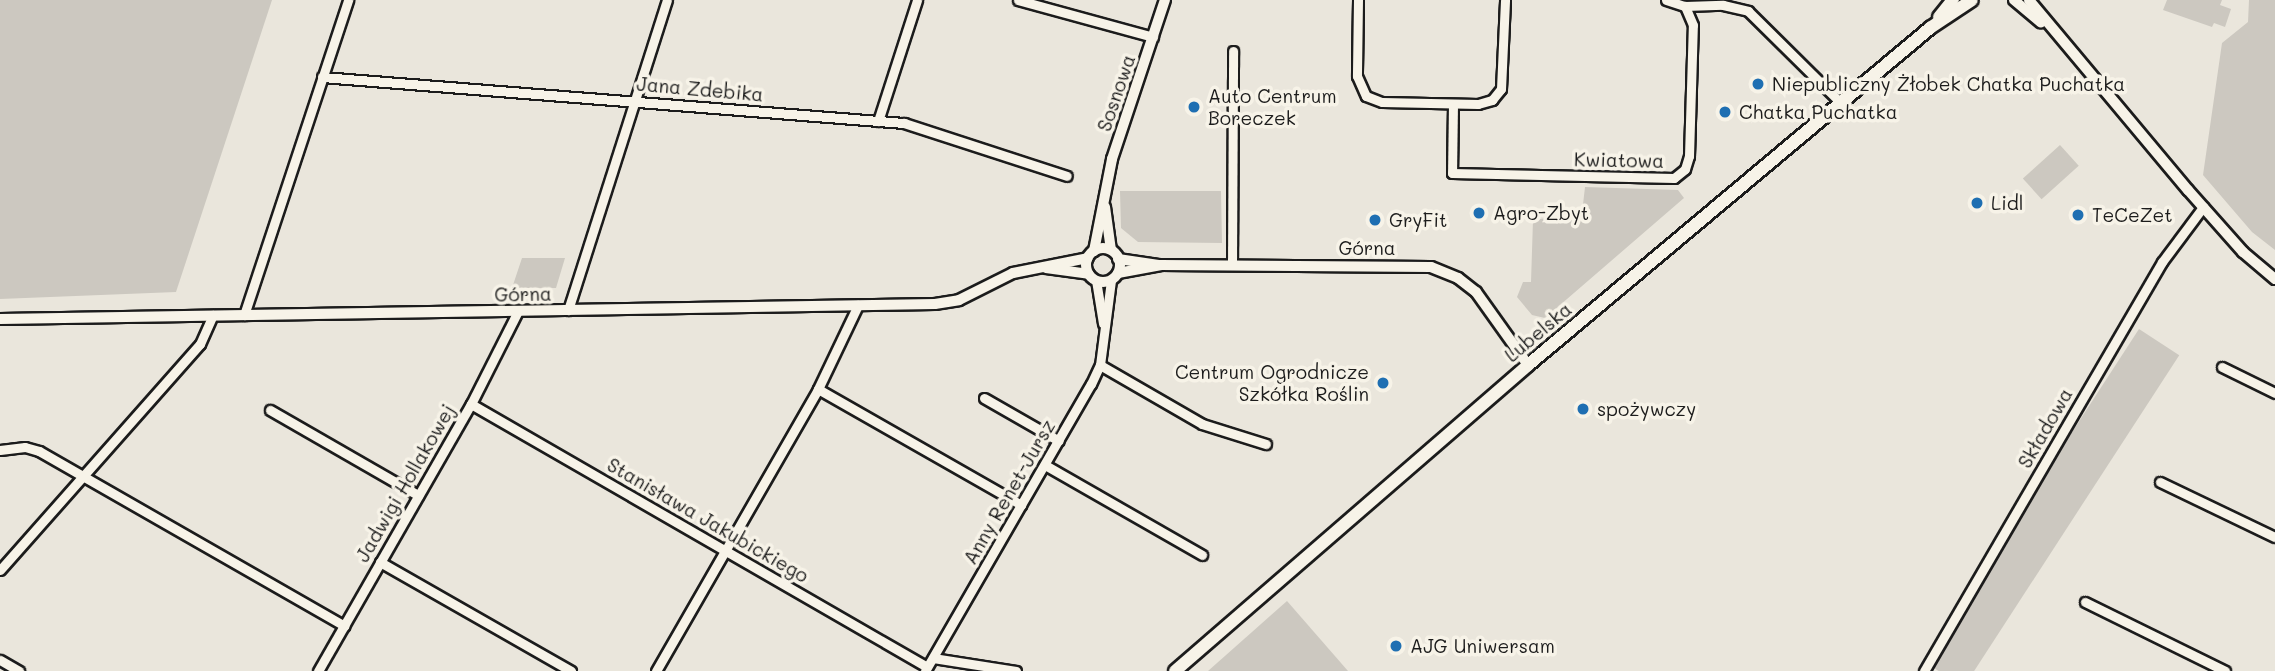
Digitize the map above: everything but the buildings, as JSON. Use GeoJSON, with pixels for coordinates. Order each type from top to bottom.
{"type":"FeatureCollection","features":[{"type":"Feature","properties":{"kind":"main road","name":"Lubelska"},"geometry":{"type":"LineString","coordinates":[[1930,28],[1953,0]]}},
{"type":"Feature","properties":{"kind":"main road","name":"Lubelska"},"geometry":{"type":"LineString","coordinates":[[1175,671],[1528,365],[1930,28],[1972,0]]}},
{"type":"Feature","properties":{"kind":"street"},"geometry":{"type":"LineString","coordinates":[[244,315],[348,0]]}},
{"type":"Feature","properties":{"kind":"street"},"geometry":{"type":"LineString","coordinates":[[568,310],[667,0]]}},
{"type":"Feature","properties":{"kind":"street"},"geometry":{"type":"LineString","coordinates":[[878,121],[917,0]]}},
{"type":"Feature","properties":{"kind":"street"},"geometry":{"type":"LineString","coordinates":[[1018,0],[1153,37]]}},
{"type":"Feature","properties":{"kind":"street","name":"Sosnowa"},"geometry":{"type":"LineString","coordinates":[[1092,277],[1091,255],[1103,197],[1165,0]]}},
{"type":"Feature","properties":{"kind":"street"},"geometry":{"type":"LineString","coordinates":[[1358,0],[1357,76],[1363,93],[1382,102],[1453,104],[1486,103],[1501,89],[1506,0]]}},
{"type":"Feature","properties":{"kind":"street"},"geometry":{"type":"LineString","coordinates":[[1666,0],[1685,6],[1723,5],[1748,11],[1841,103]]}},
{"type":"Feature","properties":{"kind":"street"},"geometry":{"type":"LineString","coordinates":[[2014,0],[2056,37]]}},
{"type":"Feature","properties":{"kind":"street"},"geometry":{"type":"LineString","coordinates":[[2029,0],[2056,37],[2203,207],[2243,252],[2275,279]]}},
{"type":"Feature","properties":{"kind":"street","name":"Kwiatowa"},"geometry":{"type":"LineString","coordinates":[[1453,104],[1452,173],[1674,178],[1685,169],[1689,156],[1693,25],[1685,6]]}},
{"type":"Feature","properties":{"kind":"street"},"geometry":{"type":"LineString","coordinates":[[1232,265],[1233,51]]}},
{"type":"Feature","properties":{"kind":"street","name":"Jana Zdebika"},"geometry":{"type":"LineString","coordinates":[[322,77],[904,123],[1067,176]]}},
{"type":"Feature","properties":{"kind":"street","name":"Sosnowa"},"geometry":{"type":"LineString","coordinates":[[1103,197],[1115,255],[1114,276]]}},
{"type":"Feature","properties":{"kind":"street","name":"Składowa"},"geometry":{"type":"LineString","coordinates":[[1924,671],[2162,262],[2203,207]]}},
{"type":"Feature","properties":{"kind":"street","name":"Górna"},"geometry":{"type":"LineString","coordinates":[[0,319],[858,305],[959,300],[1013,273],[1091,255],[1115,255],[1161,265],[1420,265],[1440,270],[1476,292],[1528,365]]}},
{"type":"Feature","properties":{"kind":"street","name":"Górna"},"geometry":{"type":"LineString","coordinates":[[1040,267],[1092,277],[1114,276],[1161,265]]}},
{"type":"Feature","properties":{"kind":"street","name":"Anny Renet-Jursz"},"geometry":{"type":"LineString","coordinates":[[926,669],[1059,441],[1100,365],[1104,324],[1114,276]]}},
{"type":"Feature","properties":{"kind":"street","name":"Anny Renet-Jursz"},"geometry":{"type":"LineString","coordinates":[[1092,277],[1104,324]]}},
{"type":"Feature","properties":{"kind":"street"},"geometry":{"type":"LineString","coordinates":[[656,671],[818,389],[858,305]]}},
{"type":"Feature","properties":{"kind":"street","name":"Jadwigi Hollakowej"},"geometry":{"type":"LineString","coordinates":[[318,671],[471,404],[518,311]]}},
{"type":"Feature","properties":{"kind":"street"},"geometry":{"type":"LineString","coordinates":[[0,570],[200,344],[213,315]]}},
{"type":"Feature","properties":{"kind":"street"},"geometry":{"type":"LineString","coordinates":[[1100,365],[1202,424],[1266,444]]}},
{"type":"Feature","properties":{"kind":"street"},"geometry":{"type":"LineString","coordinates":[[2222,367],[2275,393]]}},
{"type":"Feature","properties":{"kind":"street"},"geometry":{"type":"LineString","coordinates":[[818,389],[1021,505]]}},
{"type":"Feature","properties":{"kind":"street"},"geometry":{"type":"LineString","coordinates":[[984,398],[1059,441]]}},
{"type":"Feature","properties":{"kind":"street","name":"Stanisława Jakubickiego"},"geometry":{"type":"LineString","coordinates":[[471,404],[926,669]]}},
{"type":"Feature","properties":{"kind":"street"},"geometry":{"type":"LineString","coordinates":[[270,410],[418,495]]}},
{"type":"Feature","properties":{"kind":"street"},"geometry":{"type":"LineString","coordinates":[[0,450],[33,449],[344,626]]}},
{"type":"Feature","properties":{"kind":"street"},"geometry":{"type":"LineString","coordinates":[[1045,465],[1202,555]]}},
{"type":"Feature","properties":{"kind":"street"},"geometry":{"type":"LineString","coordinates":[[2160,482],[2275,537]]}},
{"type":"Feature","properties":{"kind":"street"},"geometry":{"type":"LineString","coordinates":[[380,562],[571,671]]}},
{"type":"Feature","properties":{"kind":"street"},"geometry":{"type":"LineString","coordinates":[[2085,602],[2225,671]]}},
{"type":"Feature","properties":{"kind":"street"},"geometry":{"type":"LineString","coordinates":[[933,658],[1016,671]]}},
{"type":"Feature","properties":{"kind":"street"},"geometry":{"type":"LineString","coordinates":[[0,660],[19,671]]}},
{"type":"Feature","properties":{"kind":"shaded area"},"geometry":{"type":"Polygon","coordinates":[[[0,0],[272,0],[176,292],[0,299],[0,0]]]}},
{"type":"Feature","properties":{"kind":"shaded area"},"geometry":{"type":"Polygon","coordinates":[[[2167,0],[2222,0],[2220,5],[2231,9],[2225,27],[2214,23],[2212,27],[2163,10],[2167,0]]]}},
{"type":"Feature","properties":{"kind":"shaded area"},"geometry":{"type":"Polygon","coordinates":[[[2249,0],[2275,0],[2275,250],[2252,232],[2203,175],[2222,43],[2248,22],[2249,0]]]}},
{"type":"Feature","properties":{"kind":"shaded area"},"geometry":{"type":"Polygon","coordinates":[[[2060,145],[2079,166],[2042,199],[2023,178],[2060,145]]]}},
{"type":"Feature","properties":{"kind":"shaded area"},"geometry":{"type":"Polygon","coordinates":[[[1585,187],[1678,190],[1684,198],[1545,318],[1532,315],[1517,297],[1523,282],[1531,282],[1533,220],[1582,213],[1585,187]]]}},
{"type":"Feature","properties":{"kind":"shaded area"},"geometry":{"type":"Polygon","coordinates":[[[1120,191],[1221,191],[1222,243],[1138,242],[1121,228],[1120,191]]]}},
{"type":"Feature","properties":{"kind":"shaded area"},"geometry":{"type":"Polygon","coordinates":[[[522,258],[565,258],[556,288],[512,288],[522,258]]]}},
{"type":"Feature","properties":{"kind":"shaded area"},"geometry":{"type":"Polygon","coordinates":[[[2139,329],[2179,355],[1974,671],[1939,671],[1923,661],[2139,329]]]}},
{"type":"Feature","properties":{"kind":"shaded area"},"geometry":{"type":"Polygon","coordinates":[[[1287,601],[1348,671],[1208,671],[1287,601]]]}},
{"type":"Feature","properties":{"kind":"place","name":"Niepubliczny Żłobek Chatka Puchatka"},"geometry":{"type":"Point","coordinates":[1758,84]}},
{"type":"Feature","properties":{"kind":"place","name":"Auto Centrum Boreczek"},"geometry":{"type":"Point","coordinates":[1194,107]}},
{"type":"Feature","properties":{"kind":"place","name":"Chatka Puchatka"},"geometry":{"type":"Point","coordinates":[1725,112]}},
{"type":"Feature","properties":{"kind":"place","name":"Lidl"},"geometry":{"type":"Point","coordinates":[1977,203]}},
{"type":"Feature","properties":{"kind":"place","name":"Agro-Zbyt"},"geometry":{"type":"Point","coordinates":[1479,213]}},
{"type":"Feature","properties":{"kind":"place","name":"TeCeZet"},"geometry":{"type":"Point","coordinates":[2078,215]}},
{"type":"Feature","properties":{"kind":"place","name":"GryFit"},"geometry":{"type":"Point","coordinates":[1375,220]}},
{"type":"Feature","properties":{"kind":"place","name":"Centrum Ogrodnicze Szkółka Roślin"},"geometry":{"type":"Point","coordinates":[1383,383]}},
{"type":"Feature","properties":{"kind":"place","name":"spożywczy"},"geometry":{"type":"Point","coordinates":[1583,409]}},
{"type":"Feature","properties":{"kind":"place","name":"AJG Uniwersam"},"geometry":{"type":"Point","coordinates":[1396,646]}}]}
